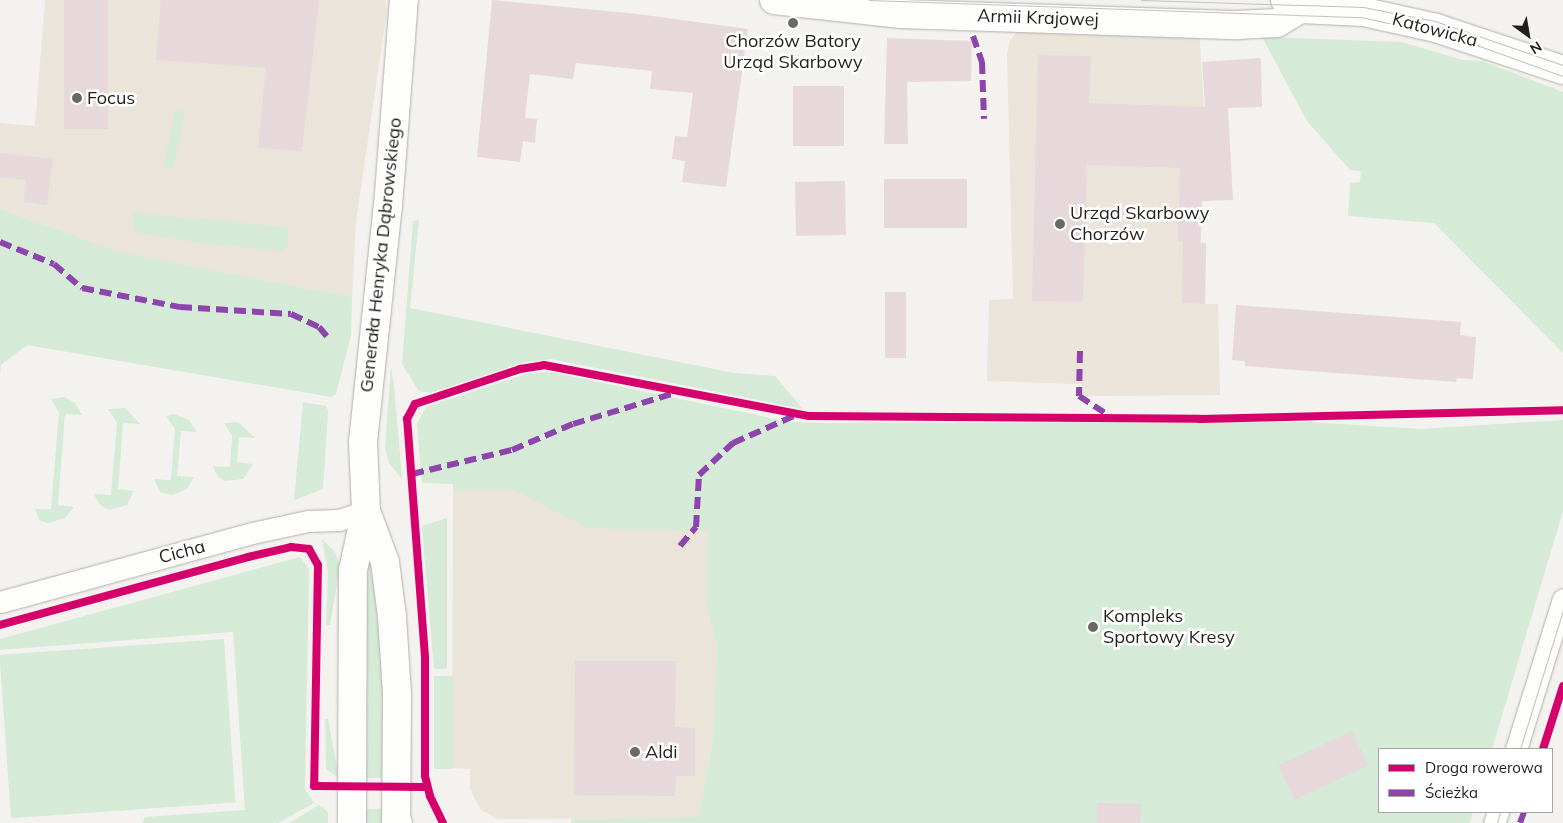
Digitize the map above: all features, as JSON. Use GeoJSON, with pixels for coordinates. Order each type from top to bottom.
{"type":"FeatureCollection","features":[{"type":"Feature","properties":{"kind":"street","name":"Generała Henryka Dąbrowskiego"},"geometry":{"type":"LineString","coordinates":[[352,823],[353,570],[366,511],[363,442],[388,206],[404,0]]}},
{"type":"Feature","properties":{"kind":"street","name":"Armii Krajowej"},"geometry":{"type":"LineString","coordinates":[[774,0],[901,7],[1272,12],[1292,4],[1363,6]]}},
{"type":"Feature","properties":{"kind":"street","name":"Katowicka"},"geometry":{"type":"LineString","coordinates":[[1363,6],[1463,36],[1563,70]]}},
{"type":"Feature","properties":{"kind":"street","name":"Generała Henryka Dąbrowskiego"},"geometry":{"type":"LineString","coordinates":[[366,511],[385,562],[392,617],[397,695],[397,821]]}},
{"type":"Feature","properties":{"kind":"street","name":"Cicha"},"geometry":{"type":"LineString","coordinates":[[0,602],[252,533],[308,521],[340,520],[366,511]]}},
{"type":"Feature","properties":{"kind":"street"},"geometry":{"type":"LineString","coordinates":[[1516,748],[1563,599]]}},
{"type":"Feature","properties":{"kind":"shaded area"},"geometry":{"type":"Polygon","coordinates":[[[45,0],[385,0],[387,10],[356,221],[352,297],[120,252],[0,209],[0,123],[35,126],[45,0]]]}},
{"type":"Feature","properties":{"kind":"shaded area"},"geometry":{"type":"Polygon","coordinates":[[[1199,30],[1210,201],[1202,202],[1201,243],[1206,243],[1205,304],[1218,304],[1220,395],[1082,396],[1082,384],[987,381],[989,300],[1013,299],[1007,54],[1010,40],[1018,31],[1199,30]]]}},
{"type":"Feature","properties":{"kind":"shaded area"},"geometry":{"type":"Polygon","coordinates":[[[453,490],[709,490],[707,608],[717,646],[713,738],[699,818],[498,819],[481,810],[470,789],[470,769],[452,768],[453,490]]]}},
{"type":"Feature","properties":{"kind":"green space"},"geometry":{"type":"Polygon","coordinates":[[[1262,37],[1402,42],[1463,60],[1482,61],[1563,92],[1563,353],[1434,223],[1348,216],[1350,183],[1360,182],[1361,171],[1350,170],[1307,121],[1262,37]]]}},
{"type":"Feature","properties":{"kind":"green space"},"geometry":{"type":"Polygon","coordinates":[[[175,109],[185,111],[174,169],[164,167],[175,109]]]}},
{"type":"Feature","properties":{"kind":"green space"},"geometry":{"type":"Polygon","coordinates":[[[0,209],[120,252],[352,297],[351,335],[336,394],[331,397],[27,345],[1,365],[0,377],[0,209]]]}},
{"type":"Feature","properties":{"kind":"green space"},"geometry":{"type":"Polygon","coordinates":[[[134,213],[289,227],[287,247],[282,251],[200,243],[136,232],[133,228],[134,213]]]}},
{"type":"Feature","properties":{"kind":"green space"},"geometry":{"type":"Polygon","coordinates":[[[419,220],[410,308],[734,373],[775,376],[803,409],[551,359],[525,362],[430,393],[419,391],[402,364],[413,221],[419,220]]]}},
{"type":"Feature","properties":{"kind":"green space"},"geometry":{"type":"Polygon","coordinates":[[[391,367],[402,479],[389,463],[385,448],[391,367]]]}},
{"type":"Feature","properties":{"kind":"green space","name":"Kompleks Sportowy Kresy"},"geometry":{"type":"Polygon","coordinates":[[[551,372],[790,422],[1308,422],[1421,429],[1563,420],[1563,511],[1492,748],[1378,748],[1378,813],[1473,813],[1470,823],[571,823],[572,819],[699,817],[713,738],[717,646],[707,608],[708,531],[588,528],[514,490],[453,490],[453,484],[422,483],[417,424],[426,407],[529,373],[551,372]]]}},
{"type":"Feature","properties":{"kind":"green space"},"geometry":{"type":"Polygon","coordinates":[[[64,397],[75,403],[82,415],[65,414],[58,505],[74,507],[65,518],[48,523],[39,520],[35,509],[51,509],[59,413],[51,399],[64,397]]]}},
{"type":"Feature","properties":{"kind":"green space"},"geometry":{"type":"Polygon","coordinates":[[[303,402],[326,406],[328,411],[323,489],[294,500],[303,402]]]}},
{"type":"Feature","properties":{"kind":"green space"},"geometry":{"type":"Polygon","coordinates":[[[125,408],[140,424],[123,423],[118,489],[134,491],[127,505],[109,510],[99,504],[94,494],[111,495],[117,423],[108,409],[125,408]]]}},
{"type":"Feature","properties":{"kind":"green space"},"geometry":{"type":"Polygon","coordinates":[[[174,414],[189,420],[197,432],[181,431],[177,476],[194,477],[187,489],[172,495],[160,492],[154,479],[171,480],[175,429],[166,416],[174,414]]]}},
{"type":"Feature","properties":{"kind":"green space"},"geometry":{"type":"Polygon","coordinates":[[[238,422],[255,438],[239,437],[237,462],[253,464],[243,479],[225,481],[218,477],[213,466],[230,467],[232,436],[224,423],[238,422]]]}},
{"type":"Feature","properties":{"kind":"green space"},"geometry":{"type":"Polygon","coordinates":[[[447,518],[447,669],[434,669],[422,526],[447,518]]]}},
{"type":"Feature","properties":{"kind":"green space"},"geometry":{"type":"Polygon","coordinates":[[[322,539],[335,552],[340,566],[330,625],[326,625],[328,572],[322,539]]]}},
{"type":"Feature","properties":{"kind":"green space"},"geometry":{"type":"Polygon","coordinates":[[[300,557],[309,569],[305,789],[314,803],[278,823],[142,823],[145,817],[245,810],[233,632],[0,650],[0,639],[300,557]]]}},
{"type":"Feature","properties":{"kind":"green space"},"geometry":{"type":"Polygon","coordinates":[[[371,563],[383,666],[383,778],[365,778],[366,566],[371,563]]]}},
{"type":"Feature","properties":{"kind":"green space"},"geometry":{"type":"Polygon","coordinates":[[[224,639],[235,803],[11,818],[0,655],[224,639]]]}},
{"type":"Feature","properties":{"kind":"green space"},"geometry":{"type":"Polygon","coordinates":[[[434,676],[453,676],[453,769],[434,769],[434,676]]]}},
{"type":"Feature","properties":{"kind":"green space"},"geometry":{"type":"Polygon","coordinates":[[[325,719],[328,719],[339,778],[326,769],[325,719]]]}},
{"type":"Feature","properties":{"kind":"green space"},"geometry":{"type":"Polygon","coordinates":[[[319,805],[328,812],[328,823],[289,823],[319,805]]]}},
{"type":"Feature","properties":{"kind":"green space"},"geometry":{"type":"Polygon","coordinates":[[[365,809],[383,809],[383,823],[365,823],[365,809]]]}},
{"type":"Feature","properties":{"kind":"building"},"geometry":{"type":"Polygon","coordinates":[[[64,0],[108,0],[108,129],[64,129],[64,0]]]}},
{"type":"Feature","properties":{"kind":"building","name":"Focus"},"geometry":{"type":"Polygon","coordinates":[[[161,0],[319,0],[302,151],[258,148],[266,68],[156,60],[161,0]]]}},
{"type":"Feature","properties":{"kind":"building"},"geometry":{"type":"Polygon","coordinates":[[[492,0],[638,14],[748,29],[726,187],[682,182],[685,161],[672,159],[675,136],[687,137],[693,93],[650,89],[652,71],[576,63],[573,79],[530,74],[525,118],[537,119],[535,143],[523,141],[520,162],[477,157],[492,0]]]}},
{"type":"Feature","properties":{"kind":"building"},"geometry":{"type":"Polygon","coordinates":[[[887,38],[972,41],[971,81],[907,82],[908,144],[884,144],[887,38]]]}},
{"type":"Feature","properties":{"kind":"building"},"geometry":{"type":"Polygon","coordinates":[[[1038,55],[1091,56],[1089,103],[1205,107],[1202,62],[1261,58],[1262,107],[1228,108],[1233,200],[1202,201],[1200,243],[1206,243],[1205,304],[1182,303],[1183,242],[1178,242],[1180,168],[1087,165],[1083,302],[1032,301],[1038,55]]]}},
{"type":"Feature","properties":{"kind":"building"},"geometry":{"type":"Polygon","coordinates":[[[793,86],[844,86],[844,146],[793,146],[793,86]]]}},
{"type":"Feature","properties":{"kind":"building"},"geometry":{"type":"Polygon","coordinates":[[[0,153],[53,159],[47,205],[24,202],[26,180],[0,177],[0,153]]]}},
{"type":"Feature","properties":{"kind":"building"},"geometry":{"type":"Polygon","coordinates":[[[884,179],[967,179],[967,228],[884,228],[884,179]]]}},
{"type":"Feature","properties":{"kind":"building"},"geometry":{"type":"Polygon","coordinates":[[[845,181],[846,235],[796,236],[795,182],[845,181]]]}},
{"type":"Feature","properties":{"kind":"building"},"geometry":{"type":"Polygon","coordinates":[[[885,292],[906,292],[906,358],[885,358],[885,292]]]}},
{"type":"Feature","properties":{"kind":"building"},"geometry":{"type":"Polygon","coordinates":[[[1236,305],[1461,322],[1460,335],[1476,337],[1473,379],[1457,378],[1456,382],[1245,366],[1245,361],[1232,360],[1236,305]]]}},
{"type":"Feature","properties":{"kind":"building","name":"Aldi"},"geometry":{"type":"Polygon","coordinates":[[[575,661],[676,661],[675,727],[695,728],[695,776],[676,776],[675,796],[574,795],[575,661]]]}},
{"type":"Feature","properties":{"kind":"building"},"geometry":{"type":"Polygon","coordinates":[[[1352,731],[1368,765],[1295,800],[1279,765],[1352,731]]]}},
{"type":"Feature","properties":{"kind":"building"},"geometry":{"type":"Polygon","coordinates":[[[1097,803],[1141,804],[1141,823],[1097,823],[1097,803]]]}},
{"type":"Feature","properties":{"kind":"tram line"},"geometry":{"type":"LineString","coordinates":[[869,0],[1361,17],[1460,39],[1563,76]]}},
{"type":"Feature","properties":{"kind":"tram line"},"geometry":{"type":"LineString","coordinates":[[1141,0],[1363,7],[1435,21],[1563,65]]}},
{"type":"Feature","properties":{"kind":"tram line"},"geometry":{"type":"LineString","coordinates":[[1520,748],[1563,610]]}},
{"type":"Feature","properties":{"kind":"tram line"},"geometry":{"type":"LineString","coordinates":[[1497,823],[1500,813]]}},
{"type":"Feature","properties":{"kind":"marked path"},"geometry":{"type":"LineString","coordinates":[[973,36],[982,62],[984,119]]}},
{"type":"Feature","properties":{"kind":"marked path"},"geometry":{"type":"LineString","coordinates":[[0,242],[54,264],[82,288],[180,307],[291,314],[319,327],[330,340]]}},
{"type":"Feature","properties":{"kind":"marked path"},"geometry":{"type":"LineString","coordinates":[[1080,351],[1079,396],[1110,416]]}},
{"type":"Feature","properties":{"kind":"marked path"},"geometry":{"type":"LineString","coordinates":[[412,474],[512,450],[573,424],[675,393]]}},
{"type":"Feature","properties":{"kind":"marked path"},"geometry":{"type":"LineString","coordinates":[[680,546],[696,527],[699,475],[733,443],[796,415]]}},
{"type":"Feature","properties":{"kind":"marked path"},"geometry":{"type":"LineString","coordinates":[[1520,823],[1524,813]]}},
{"type":"Feature","properties":{"kind":"cycle path"},"geometry":{"type":"LineString","coordinates":[[443,823],[430,796],[425,776],[425,657],[407,419],[415,404],[520,369],[544,365],[809,416],[1200,419],[1563,410]]}},
{"type":"Feature","properties":{"kind":"cycle path"},"geometry":{"type":"LineString","coordinates":[[0,625],[248,557],[291,547],[309,549],[318,565],[314,786],[427,787]]}},
{"type":"Feature","properties":{"kind":"cycle path"},"geometry":{"type":"LineString","coordinates":[[1543,748],[1563,686]]}},
{"type":"Feature","properties":{"kind":"place","name":"Chorzów Batory Urząd Skarbowy"},"geometry":{"type":"Point","coordinates":[793,23]}},
{"type":"Feature","properties":{"kind":"place","name":"Focus"},"geometry":{"type":"Point","coordinates":[77,98]}},
{"type":"Feature","properties":{"kind":"place","name":"Urząd Skarbowy Chorzów"},"geometry":{"type":"Point","coordinates":[1060,224]}},
{"type":"Feature","properties":{"kind":"place","name":"Kompleks Sportowy Kresy"},"geometry":{"type":"Point","coordinates":[1093,627]}},
{"type":"Feature","properties":{"kind":"place","name":"Aldi"},"geometry":{"type":"Point","coordinates":[635,752]}}]}
